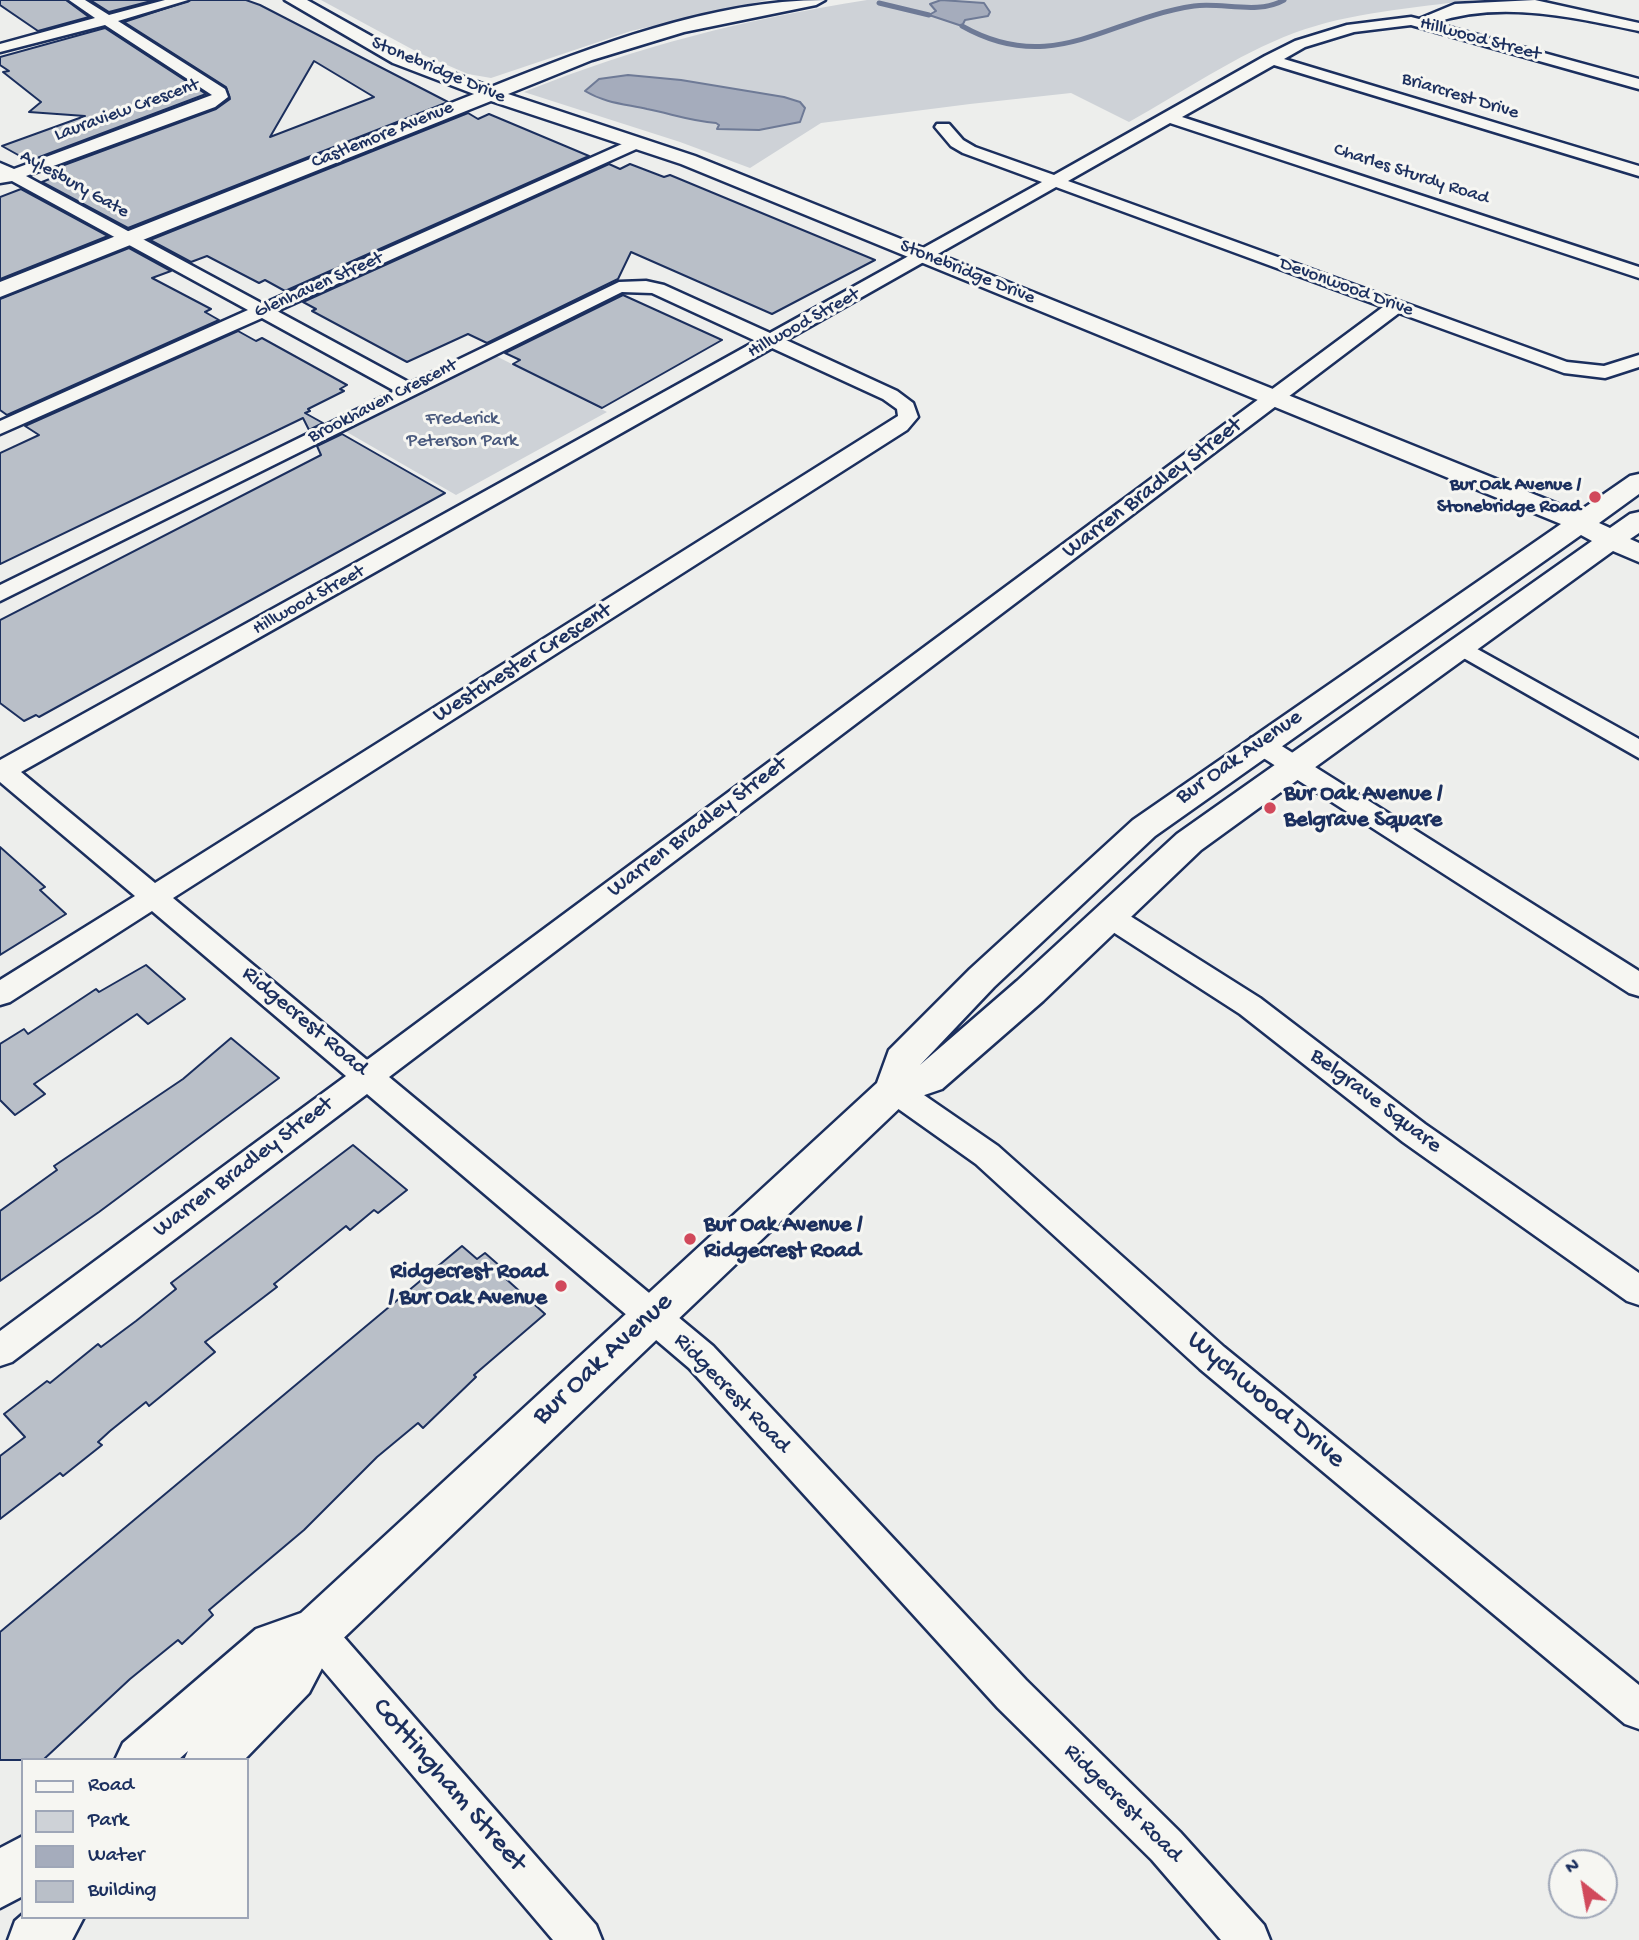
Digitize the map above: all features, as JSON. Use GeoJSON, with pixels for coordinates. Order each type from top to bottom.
{"type":"FeatureCollection","features":[{"type":"Feature","properties":{"kind":"street","name":"Lauraview Crescent"},"geometry":{"type":"LineString","coordinates":[[4,174],[210,104],[220,97],[220,92],[76,0]]}},
{"type":"Feature","properties":{"kind":"street"},"geometry":{"type":"LineString","coordinates":[[0,48],[181,0]]}},
{"type":"Feature","properties":{"kind":"street","name":"Stonebridge Drive"},"geometry":{"type":"LineString","coordinates":[[294,0],[399,59],[543,114],[688,160],[1548,508],[1625,547]]}},
{"type":"Feature","properties":{"kind":"street","name":"Castlemore Avenue"},"geometry":{"type":"LineString","coordinates":[[0,290],[586,56],[644,37],[733,15],[816,0]]}},
{"type":"Feature","properties":{"kind":"street"},"geometry":{"type":"LineString","coordinates":[[1422,23],[1455,8],[1534,4],[1639,26]]}},
{"type":"Feature","properties":{"kind":"street","name":"Hillwood Street"},"geometry":{"type":"LineString","coordinates":[[1,771],[926,256],[1300,44],[1339,31],[1392,21],[1422,23],[1639,84]]}},
{"type":"Feature","properties":{"kind":"street","name":"Briarcrest Drive"},"geometry":{"type":"LineString","coordinates":[[1270,59],[1639,171]]}},
{"type":"Feature","properties":{"kind":"street","name":"Charles Sturdy Road"},"geometry":{"type":"LineString","coordinates":[[1170,118],[1639,273]]}},
{"type":"Feature","properties":{"kind":"street","name":"Devonwood Drive"},"geometry":{"type":"LineString","coordinates":[[943,127],[957,143],[969,150],[1576,371],[1605,372],[1639,361]]}},
{"type":"Feature","properties":{"kind":"street","name":"Glenhaven Street"},"geometry":{"type":"LineString","coordinates":[[0,428],[637,142]]}},
{"type":"Feature","properties":{"kind":"street","name":"Aylesbury Gate"},"geometry":{"type":"LineString","coordinates":[[4,174],[408,390]]}},
{"type":"Feature","properties":{"kind":"street","name":"Brookhaven Crescent"},"geometry":{"type":"LineString","coordinates":[[0,594],[619,287],[632,285],[658,289],[772,341]]}},
{"type":"Feature","properties":{"kind":"street","name":"Warren Bradley Street"},"geometry":{"type":"LineString","coordinates":[[0,1351],[1397,306]]}},
{"type":"Feature","properties":{"kind":"street","name":"Westchester Crescent"},"geometry":{"type":"LineString","coordinates":[[0,994],[900,426],[908,416],[906,407],[890,395],[772,341]]}},
{"type":"Feature","properties":{"kind":"street","name":"Bur Oak Avenue"},"geometry":{"type":"LineString","coordinates":[[894,1090],[902,1060],[982,978],[1144,828],[1639,482]]}},
{"type":"Feature","properties":{"kind":"street","name":"Bur Oak Avenue"},"geometry":{"type":"LineString","coordinates":[[211,1758],[292,1676],[315,1632],[894,1090],[929,1079],[1030,991],[1189,842],[1461,647],[1625,547],[1639,520]]}},
{"type":"Feature","properties":{"kind":"street"},"geometry":{"type":"LineString","coordinates":[[1461,647],[1639,750]]}},
{"type":"Feature","properties":{"kind":"street"},"geometry":{"type":"LineString","coordinates":[[1261,744],[1639,985]]}},
{"type":"Feature","properties":{"kind":"street","name":"Ridgecrest Road"},"geometry":{"type":"LineString","coordinates":[[1,771],[155,897],[701,1357],[1003,1684],[1175,1856],[1249,1940]]}},
{"type":"Feature","properties":{"kind":"street","name":"Belgrave Square"},"geometry":{"type":"LineString","coordinates":[[1109,916],[1238,998],[1414,1133],[1639,1291]]}},
{"type":"Feature","properties":{"kind":"street","name":"Wychwood Drive"},"geometry":{"type":"LineString","coordinates":[[894,1090],[1006,1170],[1212,1359],[1639,1710]]}},
{"type":"Feature","properties":{"kind":"street","name":"Bur Oak Avenue"},"geometry":{"type":"LineString","coordinates":[[142,1758],[273,1646],[315,1632]]}},
{"type":"Feature","properties":{"kind":"street","name":"Cottingham Street"},"geometry":{"type":"LineString","coordinates":[[315,1632],[581,1940]]}},
{"type":"Feature","properties":{"kind":"street"},"geometry":{"type":"LineString","coordinates":[[0,1882],[21,1864]]}},
{"type":"Feature","properties":{"kind":"street"},"geometry":{"type":"LineString","coordinates":[[34,1940],[56,1919]]}},
{"type":"Feature","properties":{"kind":"green space"},"geometry":{"type":"Polygon","coordinates":[[[321,0],[767,0],[631,31],[491,78],[468,74],[419,53],[321,0]]]}},
{"type":"Feature","properties":{"kind":"green space"},"geometry":{"type":"Polygon","coordinates":[[[867,0],[1473,0],[1360,15],[1294,33],[1231,63],[1129,122],[1071,93],[970,104],[821,123],[750,168],[680,142],[524,92],[567,75],[693,36],[777,16],[867,0]]]}},
{"type":"Feature","properties":{"kind":"green space","name":"Frederick Peterson Park"},"geometry":{"type":"Polygon","coordinates":[[[494,355],[607,412],[456,495],[345,431],[494,355]]]}},
{"type":"Feature","properties":{"kind":"water"},"geometry":{"type":"Polygon","coordinates":[[[941,0],[984,3],[990,12],[988,16],[965,20],[962,26],[929,15],[936,11],[930,4],[941,0]]]}},
{"type":"Feature","properties":{"kind":"water"},"geometry":{"type":"Polygon","coordinates":[[[628,75],[681,80],[784,97],[800,102],[805,108],[800,122],[759,130],[717,129],[719,125],[716,123],[615,103],[585,91],[599,79],[628,75]]]}},
{"type":"Feature","properties":{"kind":"building"},"geometry":{"type":"Polygon","coordinates":[[[0,0],[66,0],[89,17],[38,31],[0,5],[0,0]]]}},
{"type":"Feature","properties":{"kind":"building"},"geometry":{"type":"Polygon","coordinates":[[[90,0],[155,0],[109,12],[90,0]]]}},
{"type":"Feature","properties":{"kind":"building"},"geometry":{"type":"Polygon","coordinates":[[[191,0],[246,0],[448,102],[128,228],[42,182],[57,176],[48,171],[216,109],[230,99],[226,87],[124,22],[191,0]],[[314,61],[270,137],[374,97],[314,61]]]}},
{"type":"Feature","properties":{"kind":"building"},"geometry":{"type":"Polygon","coordinates":[[[105,28],[206,94],[29,161],[2,146],[85,116],[29,112],[41,102],[3,72],[9,71],[0,65],[0,57],[105,28]]]}},
{"type":"Feature","properties":{"kind":"building"},"geometry":{"type":"Polygon","coordinates":[[[468,113],[478,119],[489,114],[589,156],[285,291],[265,280],[259,283],[207,256],[191,262],[150,240],[468,113]]]}},
{"type":"Feature","properties":{"kind":"building"},"geometry":{"type":"Polygon","coordinates":[[[609,164],[620,169],[630,164],[664,177],[670,175],[875,260],[772,314],[631,252],[618,279],[487,343],[468,334],[407,362],[312,311],[316,309],[303,302],[609,164]]]}},
{"type":"Feature","properties":{"kind":"building"},"geometry":{"type":"Polygon","coordinates":[[[21,189],[108,236],[0,279],[0,197],[21,189]]]}},
{"type":"Feature","properties":{"kind":"building"},"geometry":{"type":"Polygon","coordinates":[[[129,248],[171,271],[152,278],[211,309],[205,312],[219,320],[7,415],[0,410],[0,299],[129,248]]]}},
{"type":"Feature","properties":{"kind":"building"},"geometry":{"type":"Polygon","coordinates":[[[623,295],[722,340],[602,408],[513,364],[520,360],[505,353],[623,295]]]}},
{"type":"Feature","properties":{"kind":"building"},"geometry":{"type":"Polygon","coordinates":[[[238,331],[256,341],[262,338],[347,385],[340,389],[344,391],[305,413],[323,423],[309,430],[303,418],[0,564],[0,453],[39,435],[25,426],[238,331]]]}},
{"type":"Feature","properties":{"kind":"building"},"geometry":{"type":"Polygon","coordinates":[[[342,434],[445,493],[39,717],[36,715],[24,721],[0,703],[0,620],[321,455],[317,446],[342,434]]]}},
{"type":"Feature","properties":{"kind":"building"},"geometry":{"type":"Polygon","coordinates":[[[0,847],[45,887],[40,890],[66,914],[0,955],[0,847]]]}},
{"type":"Feature","properties":{"kind":"building"},"geometry":{"type":"Polygon","coordinates":[[[146,965],[185,999],[148,1024],[137,1014],[34,1084],[45,1094],[15,1115],[0,1100],[0,1044],[24,1029],[28,1034],[96,989],[99,992],[146,965]]]}},
{"type":"Feature","properties":{"kind":"building"},"geometry":{"type":"Polygon","coordinates":[[[231,1038],[279,1078],[99,1212],[0,1281],[0,1211],[57,1170],[54,1166],[183,1079],[231,1038]]]}},
{"type":"Feature","properties":{"kind":"building"},"geometry":{"type":"Polygon","coordinates":[[[353,1145],[407,1190],[378,1213],[374,1210],[350,1230],[346,1226],[274,1284],[277,1287],[205,1342],[215,1352],[149,1406],[146,1402],[110,1431],[98,1442],[102,1445],[63,1476],[60,1473],[0,1519],[0,1456],[25,1437],[4,1414],[47,1381],[50,1383],[98,1344],[101,1347],[136,1321],[176,1289],[171,1283],[353,1145]]]}},
{"type":"Feature","properties":{"kind":"building"},"geometry":{"type":"Polygon","coordinates":[[[462,1246],[477,1259],[485,1253],[509,1274],[505,1278],[545,1314],[474,1375],[476,1377],[423,1428],[418,1423],[377,1457],[304,1530],[209,1610],[213,1615],[182,1644],[178,1640],[130,1679],[45,1758],[0,1760],[0,1632],[462,1246]]]}},
{"type":"Feature","properties":{"kind":"waterway"},"geometry":{"type":"LineString","coordinates":[[962,26],[994,40],[1024,46],[1052,46],[1194,6],[1263,7],[1284,0]]}},
{"type":"Feature","properties":{"kind":"waterway"},"geometry":{"type":"LineString","coordinates":[[879,3],[929,15]]}},
{"type":"Feature","properties":{"kind":"place","name":"Bur Oak Avenue / Stonebridge Road"},"geometry":{"type":"Point","coordinates":[1595,497]}},
{"type":"Feature","properties":{"kind":"place","name":"Bur Oak Avenue / Belgrave Square"},"geometry":{"type":"Point","coordinates":[1270,808]}},
{"type":"Feature","properties":{"kind":"place","name":"Bur Oak Avenue / Ridgecrest Road"},"geometry":{"type":"Point","coordinates":[690,1239]}},
{"type":"Feature","properties":{"kind":"place","name":"Ridgecrest Road / Bur Oak Avenue"},"geometry":{"type":"Point","coordinates":[561,1286]}}]}
